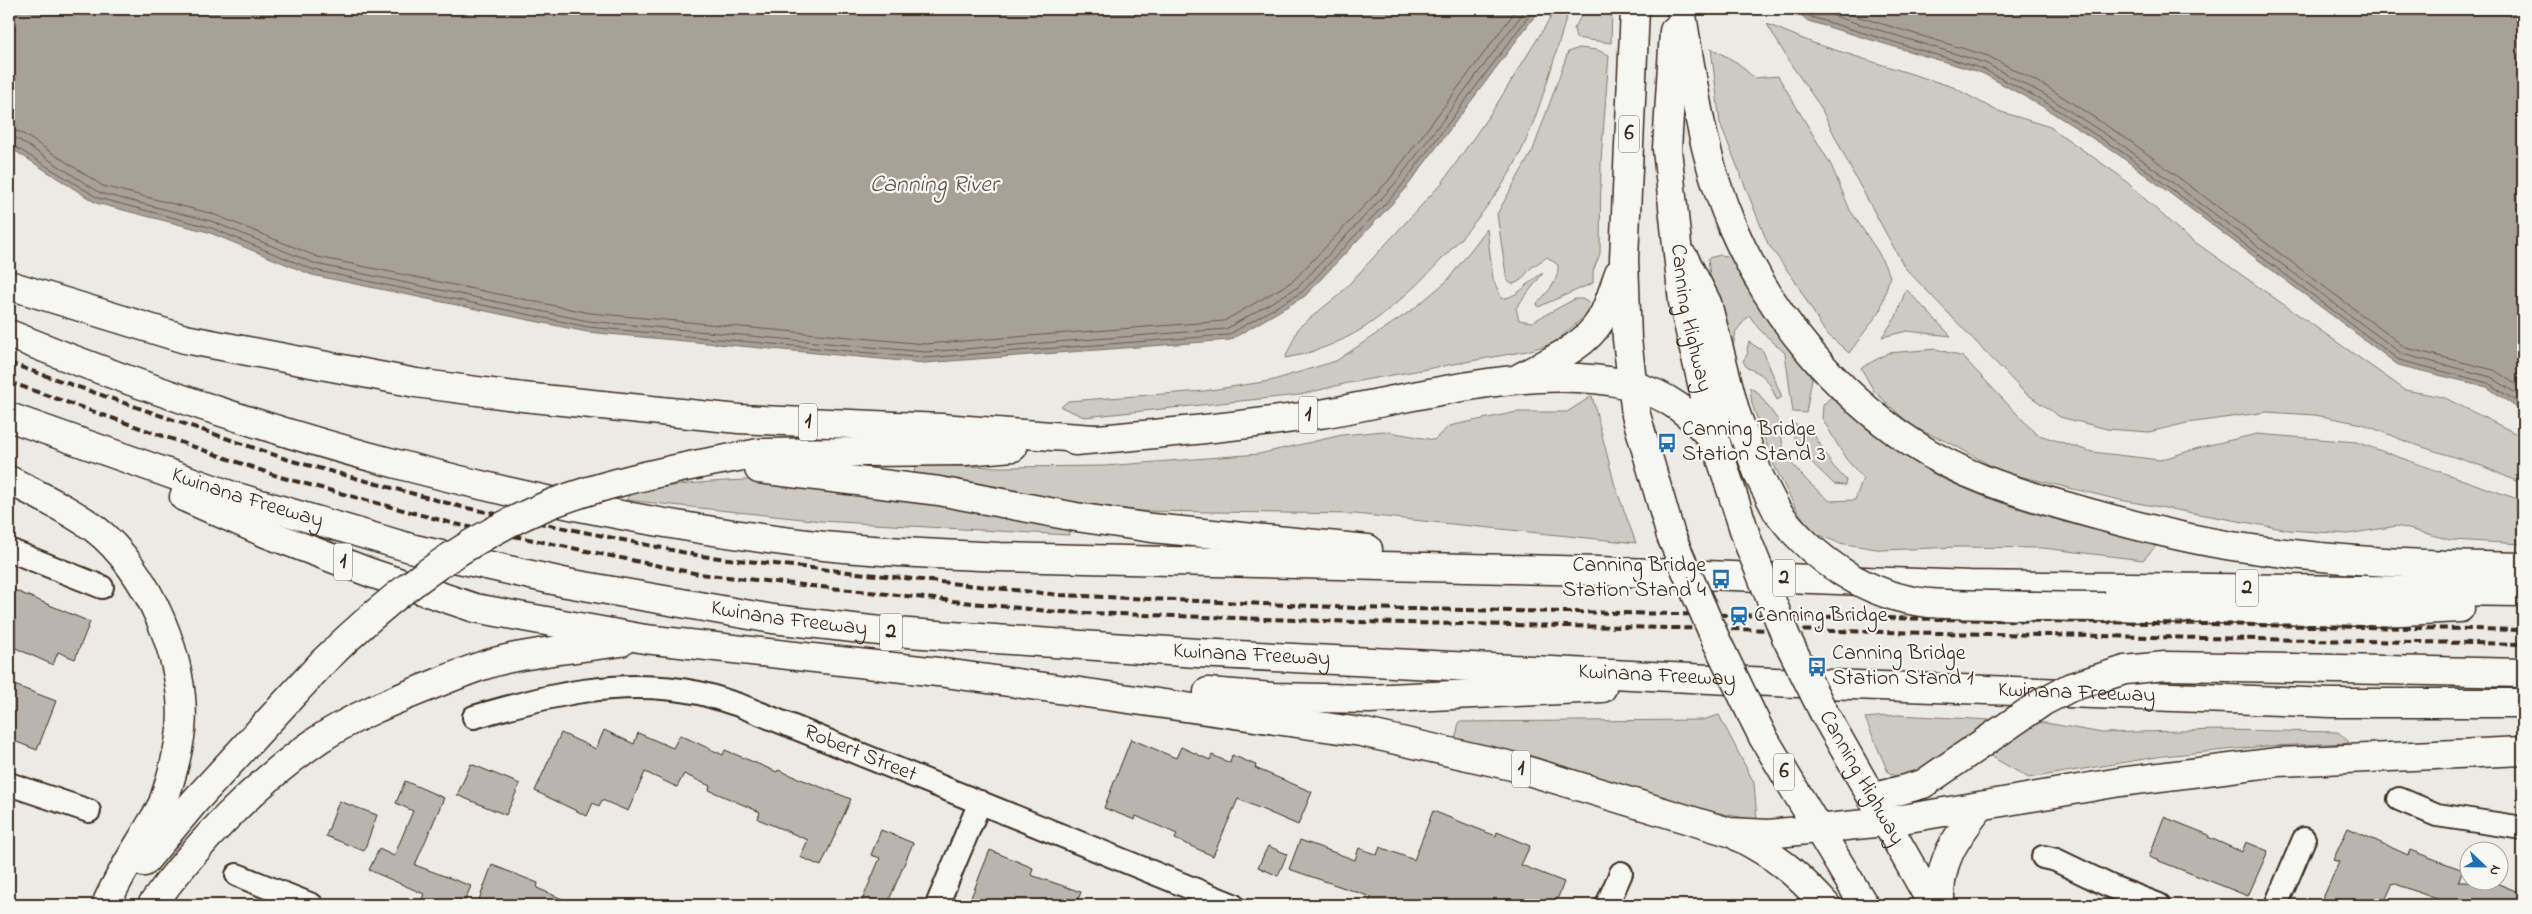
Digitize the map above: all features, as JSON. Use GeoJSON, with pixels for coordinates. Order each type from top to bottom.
{"type":"FeatureCollection","features":[{"type":"Feature","properties":{"kind":"highway","name":"6"},"geometry":{"type":"LineString","coordinates":[[1635,9],[1624,259],[1626,329],[1636,415],[1671,536],[1716,640],[1752,715],[1864,905]]}},
{"type":"Feature","properties":{"kind":"highway","name":"Canning Highway"},"geometry":{"type":"LineString","coordinates":[[1675,9],[1667,149],[1675,241],[1683,302],[1716,443],[1748,542],[1786,637],[1824,714],[1933,905]]}},
{"type":"Feature","properties":{"kind":"highway"},"geometry":{"type":"LineString","coordinates":[[1681,9],[1711,168],[1731,222],[1755,272],[1775,305],[1817,362],[1862,406],[1913,444],[1957,469],[2007,489],[2103,517],[2230,546],[2286,553],[2465,566],[2523,567]]}},
{"type":"Feature","properties":{"kind":"highway"},"geometry":{"type":"LineString","coordinates":[[1675,241],[1707,303],[1735,411],[1759,476],[1777,511],[1800,539],[1820,557],[1844,574],[1885,592],[1928,603],[2104,608],[2384,612],[2523,604]]}},
{"type":"Feature","properties":{"kind":"highway","name":"1"},"geometry":{"type":"LineString","coordinates":[[1519,378],[1567,351],[1594,330],[1604,314],[1624,259]]}},
{"type":"Feature","properties":{"kind":"highway","name":"1"},"geometry":{"type":"LineString","coordinates":[[9,285],[185,339],[347,371],[523,397],[739,418],[941,428],[1094,439],[1223,427],[1319,414],[1519,378],[1600,380],[1632,385],[1664,397],[1693,416],[1716,443]]}},
{"type":"Feature","properties":{"kind":"highway","name":"2"},"geometry":{"type":"LineString","coordinates":[[9,334],[162,392],[259,424],[355,452],[534,497],[715,531],[816,545],[923,554],[1598,571],[1970,585],[2523,592]]}},
{"type":"Feature","properties":{"kind":"highway","name":"Kwinana Freeway"},"geometry":{"type":"LineString","coordinates":[[9,417],[58,436],[230,495],[414,549],[567,584],[773,619],[880,631],[1076,646],[1749,681],[2331,703],[2523,703]]}},
{"type":"Feature","properties":{"kind":"highway","name":"1"},"geometry":{"type":"LineString","coordinates":[[58,436],[170,491],[268,534],[371,573],[475,608],[645,639],[938,672],[1361,732],[1512,766],[1728,832],[1768,852],[1796,873],[1826,905]]}},
{"type":"Feature","properties":{"kind":"highway"},"geometry":{"type":"LineString","coordinates":[[112,905],[142,864],[194,801],[355,630],[424,576],[511,523],[552,504],[582,493],[657,472],[758,453],[965,451],[1094,439]]}},
{"type":"Feature","properties":{"kind":"highway"},"geometry":{"type":"LineString","coordinates":[[700,464],[802,473],[892,485],[1076,517],[1152,528],[1598,571]]}},
{"type":"Feature","properties":{"kind":"highway"},"geometry":{"type":"LineString","coordinates":[[9,480],[72,513],[96,529],[110,543],[128,563],[158,611],[169,642],[180,696],[181,728],[174,770],[162,805],[115,885],[106,905]]}},
{"type":"Feature","properties":{"kind":"highway"},"geometry":{"type":"LineString","coordinates":[[152,905],[198,849],[274,775],[318,740],[382,706],[449,678],[514,657],[645,639]]}},
{"type":"Feature","properties":{"kind":"highway"},"geometry":{"type":"LineString","coordinates":[[1872,798],[1923,784],[2044,701],[2071,687],[2125,670],[2165,666],[2523,673]]}},
{"type":"Feature","properties":{"kind":"highway"},"geometry":{"type":"LineString","coordinates":[[938,672],[1274,697],[1369,699],[1749,681]]}},
{"type":"Feature","properties":{"kind":"highway"},"geometry":{"type":"LineString","coordinates":[[1728,832],[1755,835],[1885,822],[2120,782],[2278,762],[2523,751]]}},
{"type":"Feature","properties":{"kind":"highway"},"geometry":{"type":"LineString","coordinates":[[1940,905],[1939,885],[1944,862],[1958,835],[1980,807]]}},
{"type":"Feature","properties":{"kind":"street"},"geometry":{"type":"LineString","coordinates":[[9,550],[102,587]]}},
{"type":"Feature","properties":{"kind":"street","name":"Robert Street"},"geometry":{"type":"LineString","coordinates":[[474,717],[559,693],[632,687],[698,693],[739,705],[833,745],[980,802],[1233,905]]}},
{"type":"Feature","properties":{"kind":"street"},"geometry":{"type":"LineString","coordinates":[[9,784],[89,810]]}},
{"type":"Feature","properties":{"kind":"street"},"geometry":{"type":"LineString","coordinates":[[2399,799],[2437,815],[2523,828]]}},
{"type":"Feature","properties":{"kind":"street"},"geometry":{"type":"LineString","coordinates":[[936,905],[980,802]]}},
{"type":"Feature","properties":{"kind":"street"},"geometry":{"type":"LineString","coordinates":[[2276,905],[2304,839]]}},
{"type":"Feature","properties":{"kind":"street"},"geometry":{"type":"LineString","coordinates":[[2043,857],[2056,860],[2112,887],[2159,905]]}},
{"type":"Feature","properties":{"kind":"street"},"geometry":{"type":"LineString","coordinates":[[1607,905],[1621,873]]}},
{"type":"Feature","properties":{"kind":"street"},"geometry":{"type":"LineString","coordinates":[[237,874],[312,905]]}},
{"type":"Feature","properties":{"kind":"shaded area"},"geometry":{"type":"Polygon","coordinates":[[[1556,9],[1569,9],[1547,84],[1519,156],[1493,199],[1435,267],[1375,320],[1355,333],[1332,344],[1309,353],[1285,358],[1299,327],[1339,295],[1442,183],[1495,107],[1556,9]]]}},
{"type":"Feature","properties":{"kind":"shaded area"},"geometry":{"type":"Polygon","coordinates":[[[1585,9],[1612,9],[1611,43],[1576,38],[1574,29],[1585,9]]]}},
{"type":"Feature","properties":{"kind":"shaded area"},"geometry":{"type":"Polygon","coordinates":[[[1767,24],[1813,43],[1953,87],[1995,110],[2050,127],[2120,176],[2182,233],[2405,390],[2443,397],[2523,437],[2523,484],[2482,466],[2407,442],[2363,424],[2315,415],[2267,412],[2187,423],[2149,432],[2107,429],[2060,417],[2024,392],[1905,268],[1853,173],[1820,106],[1790,63],[1767,24]]]}},
{"type":"Feature","properties":{"kind":"shaded area"},"geometry":{"type":"Polygon","coordinates":[[[1579,48],[1597,50],[1609,55],[1601,161],[1600,254],[1593,271],[1593,283],[1538,307],[1537,303],[1555,281],[1558,265],[1547,257],[1532,267],[1520,281],[1513,284],[1507,281],[1497,214],[1533,150],[1568,52],[1579,48]]]}},
{"type":"Feature","properties":{"kind":"shaded area"},"geometry":{"type":"Polygon","coordinates":[[[1711,48],[1738,63],[1754,78],[1778,76],[1831,165],[1850,210],[1878,252],[1890,276],[1880,311],[1849,353],[1825,332],[1795,281],[1768,244],[1720,123],[1711,48]]]}},
{"type":"Feature","properties":{"kind":"shaded area"},"geometry":{"type":"Polygon","coordinates":[[[1487,229],[1493,279],[1502,299],[1520,291],[1543,273],[1516,308],[1519,320],[1532,322],[1575,299],[1582,299],[1589,303],[1587,314],[1554,343],[1527,351],[1348,383],[1299,395],[1084,417],[1061,407],[1068,401],[1204,391],[1270,381],[1336,361],[1412,310],[1447,281],[1487,229]]]}},
{"type":"Feature","properties":{"kind":"shaded area"},"geometry":{"type":"Polygon","coordinates":[[[1721,255],[1735,258],[1742,271],[1744,285],[1758,299],[1791,350],[1812,378],[1806,413],[1793,412],[1785,353],[1759,329],[1749,315],[1736,331],[1730,363],[1711,285],[1708,258],[1721,255]]]}},
{"type":"Feature","properties":{"kind":"shaded area"},"geometry":{"type":"Polygon","coordinates":[[[1906,289],[1951,336],[1907,331],[1882,337],[1896,317],[1906,289]]]}},
{"type":"Feature","properties":{"kind":"shaded area"},"geometry":{"type":"Polygon","coordinates":[[[1749,342],[1763,351],[1782,397],[1777,400],[1772,388],[1763,376],[1747,368],[1743,361],[1748,353],[1749,342]]]}},
{"type":"Feature","properties":{"kind":"shaded area"},"geometry":{"type":"Polygon","coordinates":[[[1936,349],[1963,357],[2036,434],[2092,452],[2160,460],[2205,446],[2257,434],[2356,442],[2523,501],[2523,544],[2451,540],[2397,526],[2348,534],[2289,530],[2120,500],[2002,472],[1952,444],[1913,427],[1874,391],[1861,368],[1888,353],[1936,349]]]}},
{"type":"Feature","properties":{"kind":"shaded area"},"geometry":{"type":"Polygon","coordinates":[[[1750,387],[1758,393],[1778,420],[1785,456],[1809,483],[1830,501],[1855,500],[1863,478],[1846,459],[1822,418],[1823,405],[1833,395],[1906,456],[1932,473],[1959,486],[2042,516],[2157,545],[2143,560],[2043,548],[1958,547],[1883,550],[1839,543],[1812,532],[1794,505],[1774,465],[1752,404],[1750,387]]]}},
{"type":"Feature","properties":{"kind":"shaded area"},"geometry":{"type":"Polygon","coordinates":[[[1592,396],[1615,486],[1636,543],[1355,514],[1141,511],[1043,498],[980,484],[914,475],[915,465],[1002,467],[1105,466],[1259,454],[1342,435],[1384,431],[1434,440],[1449,426],[1517,412],[1567,412],[1592,396]]]}},
{"type":"Feature","properties":{"kind":"shaded area"},"geometry":{"type":"Polygon","coordinates":[[[1792,424],[1810,428],[1833,466],[1846,480],[1845,485],[1834,484],[1804,455],[1795,441],[1792,424]]]}},
{"type":"Feature","properties":{"kind":"shaded area"},"geometry":{"type":"Polygon","coordinates":[[[784,479],[1067,523],[1069,535],[821,521],[626,500],[631,493],[669,486],[726,481],[784,479]]]}},
{"type":"Feature","properties":{"kind":"shaded area"},"geometry":{"type":"Polygon","coordinates":[[[1719,715],[1754,783],[1757,820],[1693,807],[1508,750],[1455,741],[1459,722],[1702,720],[1719,715]]]}},
{"type":"Feature","properties":{"kind":"shaded area"},"geometry":{"type":"Polygon","coordinates":[[[1898,715],[2046,723],[2102,733],[2219,730],[2338,732],[2350,743],[2267,746],[2163,756],[2029,778],[1992,757],[1974,731],[1943,758],[1900,779],[1888,772],[1865,718],[1898,715]]]}},
{"type":"Feature","properties":{"kind":"water","name":"Canning River"},"geometry":{"type":"Polygon","coordinates":[[[9,9],[1540,9],[1403,192],[1305,296],[1230,340],[924,363],[587,332],[312,275],[208,232],[96,203],[9,147],[9,9]]]}},
{"type":"Feature","properties":{"kind":"water"},"geometry":{"type":"Polygon","coordinates":[[[1794,9],[2523,9],[2523,412],[2487,387],[2398,365],[2119,155],[2040,105],[1982,73],[1808,21],[1794,9]]]}},
{"type":"Feature","properties":{"kind":"building"},"geometry":{"type":"Polygon","coordinates":[[[9,588],[90,622],[75,659],[58,652],[53,665],[9,645],[9,588]]]}},
{"type":"Feature","properties":{"kind":"building"},"geometry":{"type":"Polygon","coordinates":[[[9,683],[56,701],[37,750],[9,739],[9,683]]]}},
{"type":"Feature","properties":{"kind":"building"},"geometry":{"type":"Polygon","coordinates":[[[604,730],[634,744],[638,733],[673,748],[680,735],[723,755],[725,750],[777,772],[778,770],[851,799],[821,866],[800,857],[808,840],[758,819],[760,812],[709,790],[710,786],[684,774],[677,787],[645,772],[628,811],[602,800],[599,806],[593,803],[587,816],[535,791],[561,733],[596,749],[604,730]]]}},
{"type":"Feature","properties":{"kind":"building"},"geometry":{"type":"Polygon","coordinates":[[[1131,739],[1176,758],[1181,747],[1210,760],[1212,755],[1230,763],[1232,755],[1256,765],[1255,768],[1312,792],[1298,825],[1238,799],[1213,856],[1175,839],[1177,834],[1136,816],[1135,820],[1104,808],[1131,739]]]}},
{"type":"Feature","properties":{"kind":"building"},"geometry":{"type":"Polygon","coordinates":[[[471,764],[520,784],[506,815],[457,795],[471,764]]]}},
{"type":"Feature","properties":{"kind":"building"},"geometry":{"type":"Polygon","coordinates":[[[405,781],[444,798],[415,865],[471,886],[463,905],[432,905],[421,901],[424,894],[369,870],[379,849],[394,856],[413,811],[396,803],[405,781]]]}},
{"type":"Feature","properties":{"kind":"building"},"geometry":{"type":"Polygon","coordinates":[[[339,801],[377,815],[364,851],[326,836],[339,801]]]}},
{"type":"Feature","properties":{"kind":"building"},"geometry":{"type":"Polygon","coordinates":[[[1433,811],[1496,836],[1497,832],[1530,846],[1521,865],[1564,882],[1555,905],[1368,905],[1371,897],[1289,869],[1300,840],[1355,860],[1359,848],[1377,855],[1380,847],[1414,860],[1433,811]]]}},
{"type":"Feature","properties":{"kind":"building"},"geometry":{"type":"Polygon","coordinates":[[[2164,817],[2209,835],[2208,837],[2242,852],[2246,842],[2268,851],[2248,896],[2149,857],[2164,817]]]}},
{"type":"Feature","properties":{"kind":"building"},"geometry":{"type":"Polygon","coordinates":[[[2348,828],[2408,855],[2410,850],[2460,869],[2458,882],[2460,882],[2460,892],[2510,892],[2510,889],[2523,894],[2523,905],[2453,905],[2393,883],[2383,905],[2320,905],[2339,862],[2333,860],[2348,828]]]}},
{"type":"Feature","properties":{"kind":"building"},"geometry":{"type":"Polygon","coordinates":[[[881,830],[913,843],[887,905],[860,905],[880,858],[871,855],[881,830]]]}},
{"type":"Feature","properties":{"kind":"building"},"geometry":{"type":"Polygon","coordinates":[[[1268,846],[1287,854],[1278,876],[1258,867],[1268,846]]]}},
{"type":"Feature","properties":{"kind":"building"},"geometry":{"type":"Polygon","coordinates":[[[990,850],[1033,868],[1031,875],[1081,892],[1076,905],[968,905],[990,850]]]}},
{"type":"Feature","properties":{"kind":"building"},"geometry":{"type":"Polygon","coordinates":[[[492,865],[538,883],[537,888],[576,905],[477,905],[492,865]]]}},
{"type":"Feature","properties":{"kind":"railway"},"geometry":{"type":"LineString","coordinates":[[9,363],[289,460],[462,507],[701,556],[1060,595],[1357,608],[2523,630]]}},
{"type":"Feature","properties":{"kind":"railway"},"geometry":{"type":"LineString","coordinates":[[9,382],[280,477],[455,524],[699,574],[1057,612],[1355,622],[2523,644]]}},
{"type":"Feature","properties":{"kind":"place","name":"Canning Bridge Station Stand 3"},"geometry":{"type":"Point","coordinates":[1667,443]}},
{"type":"Feature","properties":{"kind":"place","name":"Canning Bridge Station Stand 4"},"geometry":{"type":"Point","coordinates":[1721,579]}},
{"type":"Feature","properties":{"kind":"place","name":"Canning Bridge"},"geometry":{"type":"Point","coordinates":[1739,616]}},
{"type":"Feature","properties":{"kind":"place","name":"Canning Bridge Station Stand 1"},"geometry":{"type":"Point","coordinates":[1817,667]}}]}
